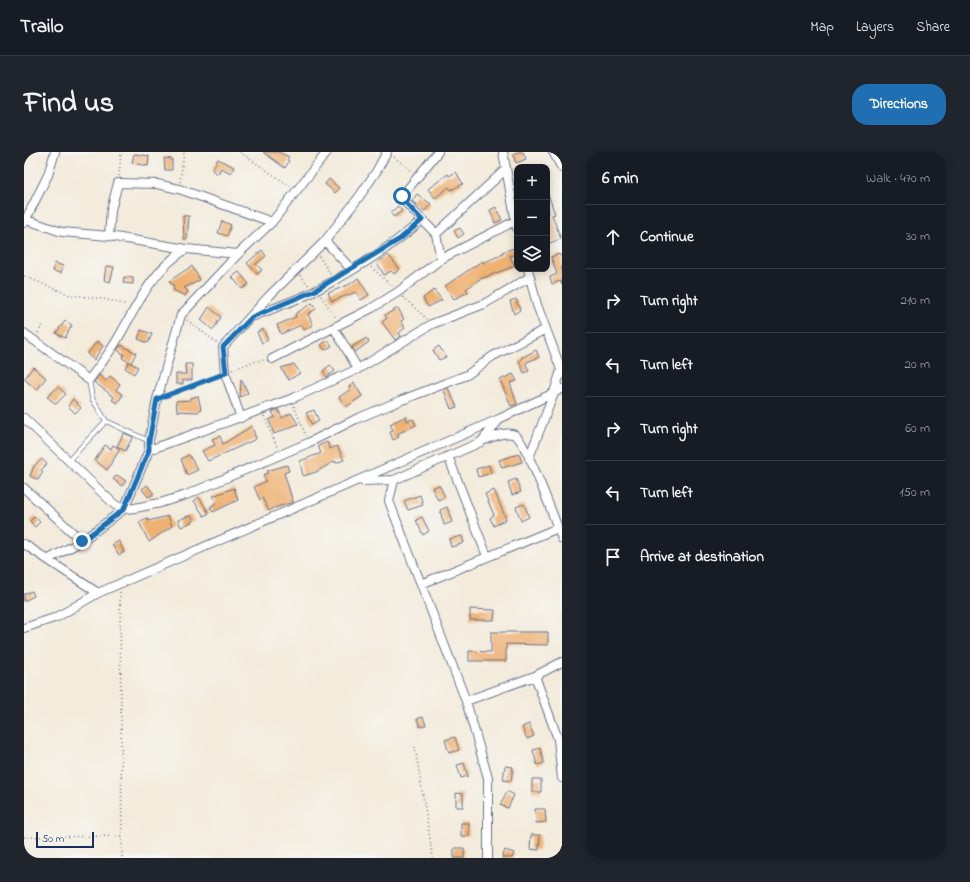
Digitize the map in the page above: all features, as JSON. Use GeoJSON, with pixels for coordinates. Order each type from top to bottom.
{"type":"FeatureCollection","features":[{"type":"Feature","properties":{"kind":"street"},"geometry":{"type":"LineString","coordinates":[[55,152],[48,175],[25,222],[62,232],[109,236],[186,249],[238,254]]}},
{"type":"Feature","properties":{"kind":"street"},"geometry":{"type":"LineString","coordinates":[[124,509],[149,450],[149,441],[157,399],[181,315],[238,254],[272,222],[327,152]]}},
{"type":"Feature","properties":{"kind":"street"},"geometry":{"type":"LineString","coordinates":[[241,418],[226,373],[223,347],[252,317],[268,297],[325,241],[359,197],[387,152]]}},
{"type":"Feature","properties":{"kind":"street"},"geometry":{"type":"LineString","coordinates":[[438,152],[404,191],[402,198],[436,234],[441,259]]}},
{"type":"Feature","properties":{"kind":"street"},"geometry":{"type":"LineString","coordinates":[[503,152],[514,214]]}},
{"type":"Feature","properties":{"kind":"street"},"geometry":{"type":"LineString","coordinates":[[553,152],[562,168]]}},
{"type":"Feature","properties":{"kind":"street"},"geometry":{"type":"LineString","coordinates":[[436,234],[505,170]]}},
{"type":"Feature","properties":{"kind":"street"},"geometry":{"type":"LineString","coordinates":[[109,236],[111,210],[118,183],[157,184],[179,189],[272,222]]}},
{"type":"Feature","properties":{"kind":"street"},"geometry":{"type":"LineString","coordinates":[[252,317],[315,290],[352,270],[400,239],[422,220]]}},
{"type":"Feature","properties":{"kind":"street"},"geometry":{"type":"LineString","coordinates":[[272,359],[372,308],[398,292],[441,259],[514,225]]}},
{"type":"Feature","properties":{"kind":"street"},"geometry":{"type":"LineString","coordinates":[[325,241],[352,270]]}},
{"type":"Feature","properties":{"kind":"street"},"geometry":{"type":"LineString","coordinates":[[24,333],[89,380],[117,341],[135,306],[158,272],[174,256],[186,249]]}},
{"type":"Feature","properties":{"kind":"street"},"geometry":{"type":"LineString","coordinates":[[149,450],[291,399],[358,370],[432,324],[484,304],[528,273],[537,305],[561,371],[558,391],[529,458]]}},
{"type":"Feature","properties":{"kind":"street"},"geometry":{"type":"LineString","coordinates":[[337,326],[358,370]]}},
{"type":"Feature","properties":{"kind":"street"},"geometry":{"type":"LineString","coordinates":[[49,559],[82,541],[124,509],[160,503],[186,494],[280,455],[356,419],[467,375],[511,346],[546,329]]}},
{"type":"Feature","properties":{"kind":"street"},"geometry":{"type":"LineString","coordinates":[[24,628],[57,617],[98,593],[499,419],[558,391]]}},
{"type":"Feature","properties":{"kind":"street"},"geometry":{"type":"LineString","coordinates":[[24,418],[105,496],[115,505],[124,509]]}},
{"type":"Feature","properties":{"kind":"street"},"geometry":{"type":"LineString","coordinates":[[481,442],[499,419]]}},
{"type":"Feature","properties":{"kind":"street"},"geometry":{"type":"LineString","coordinates":[[357,481],[394,480],[502,434],[515,435],[520,439],[529,458],[562,539]]}},
{"type":"Feature","properties":{"kind":"street"},"geometry":{"type":"LineString","coordinates":[[448,456],[487,556]]}},
{"type":"Feature","properties":{"kind":"street"},"geometry":{"type":"LineString","coordinates":[[394,480],[389,501],[466,702],[488,778],[488,858]]}},
{"type":"Feature","properties":{"kind":"street"},"geometry":{"type":"LineString","coordinates":[[24,488],[82,541]]}},
{"type":"Feature","properties":{"kind":"street"},"geometry":{"type":"LineString","coordinates":[[421,584],[558,528]]}},
{"type":"Feature","properties":{"kind":"street"},"geometry":{"type":"LineString","coordinates":[[24,544],[49,559],[98,593]]}},
{"type":"Feature","properties":{"kind":"street"},"geometry":{"type":"LineString","coordinates":[[466,702],[535,676],[562,662]]}},
{"type":"Feature","properties":{"kind":"street"},"geometry":{"type":"LineString","coordinates":[[535,676],[558,739],[562,778]]}},
{"type":"Feature","properties":{"kind":"lane"},"geometry":{"type":"LineString","coordinates":[[89,380],[92,398],[106,421],[149,441]]}},
{"type":"Feature","properties":{"kind":"lane"},"geometry":{"type":"LineString","coordinates":[[69,460],[106,421]]}},
{"type":"Feature","properties":{"kind":"path"},"geometry":{"type":"LineString","coordinates":[[118,183],[122,152]]}},
{"type":"Feature","properties":{"kind":"path"},"geometry":{"type":"LineString","coordinates":[[179,189],[184,152]]}},
{"type":"Feature","properties":{"kind":"path"},"geometry":{"type":"LineString","coordinates":[[240,152],[297,191]]}},
{"type":"Feature","properties":{"kind":"path"},"geometry":{"type":"LineString","coordinates":[[387,152],[418,176]]}},
{"type":"Feature","properties":{"kind":"path"},"geometry":{"type":"LineString","coordinates":[[316,251],[334,280]]}},
{"type":"Feature","properties":{"kind":"path"},"geometry":{"type":"LineString","coordinates":[[296,268],[315,290],[337,326]]}},
{"type":"Feature","properties":{"kind":"path"},"geometry":{"type":"LineString","coordinates":[[24,276],[70,295],[104,299],[135,306]]}},
{"type":"Feature","properties":{"kind":"path"},"geometry":{"type":"LineString","coordinates":[[181,315],[223,347]]}},
{"type":"Feature","properties":{"kind":"path"},"geometry":{"type":"LineString","coordinates":[[34,339],[44,323]]}},
{"type":"Feature","properties":{"kind":"path"},"geometry":{"type":"LineString","coordinates":[[157,399],[252,362],[272,359]]}},
{"type":"Feature","properties":{"kind":"path"},"geometry":{"type":"LineString","coordinates":[[291,399],[308,443]]}},
{"type":"Feature","properties":{"kind":"path"},"geometry":{"type":"LineString","coordinates":[[262,410],[280,455]]}},
{"type":"Feature","properties":{"kind":"path"},"geometry":{"type":"LineString","coordinates":[[120,584],[122,858]]}},
{"type":"Feature","properties":{"kind":"path"},"geometry":{"type":"LineString","coordinates":[[415,747],[433,858]]}},
{"type":"Feature","properties":{"kind":"path"},"geometry":{"type":"LineString","coordinates":[[24,837],[122,836]]}},
{"type":"Feature","properties":{"kind":"building"},"geometry":{"type":"Polygon","coordinates":[[[263,152],[279,152],[289,157],[287,160],[289,161],[285,168],[263,152]]]}},
{"type":"Feature","properties":{"kind":"building"},"geometry":{"type":"Polygon","coordinates":[[[523,152],[526,159],[516,163],[513,154],[523,152]]]}},
{"type":"Feature","properties":{"kind":"building"},"geometry":{"type":"Polygon","coordinates":[[[134,154],[149,156],[148,166],[132,163],[134,154]]]}},
{"type":"Feature","properties":{"kind":"building"},"geometry":{"type":"Polygon","coordinates":[[[164,158],[172,159],[172,170],[165,170],[164,158]]]}},
{"type":"Feature","properties":{"kind":"building"},"geometry":{"type":"Polygon","coordinates":[[[218,159],[234,167],[231,173],[221,168],[218,174],[212,170],[218,159]]]}},
{"type":"Feature","properties":{"kind":"building"},"geometry":{"type":"Polygon","coordinates":[[[456,172],[463,184],[451,190],[449,187],[435,198],[428,189],[448,174],[449,176],[456,172]]]}},
{"type":"Feature","properties":{"kind":"building"},"geometry":{"type":"Polygon","coordinates":[[[329,179],[339,188],[335,193],[325,184],[329,179]]]}},
{"type":"Feature","properties":{"kind":"building"},"geometry":{"type":"Polygon","coordinates":[[[417,194],[431,204],[425,211],[412,201],[417,194]]]}},
{"type":"Feature","properties":{"kind":"building"},"geometry":{"type":"Polygon","coordinates":[[[550,200],[555,214],[552,215],[561,239],[550,243],[550,200]]]}},
{"type":"Feature","properties":{"kind":"building"},"geometry":{"type":"Polygon","coordinates":[[[398,206],[402,211],[394,217],[390,213],[398,206]]]}},
{"type":"Feature","properties":{"kind":"building"},"geometry":{"type":"Polygon","coordinates":[[[496,207],[502,220],[495,223],[490,210],[496,207]]]}},
{"type":"Feature","properties":{"kind":"building"},"geometry":{"type":"Polygon","coordinates":[[[183,216],[189,216],[187,239],[184,239],[183,216]]]}},
{"type":"Feature","properties":{"kind":"building"},"geometry":{"type":"Polygon","coordinates":[[[222,221],[231,225],[227,236],[218,233],[222,221]]]}},
{"type":"Feature","properties":{"kind":"building"},"geometry":{"type":"Polygon","coordinates":[[[460,228],[464,234],[458,238],[454,231],[460,228]]]}},
{"type":"Feature","properties":{"kind":"building"},"geometry":{"type":"Polygon","coordinates":[[[514,248],[514,255],[510,256],[514,266],[480,279],[466,289],[468,292],[454,299],[445,286],[482,261],[483,263],[503,254],[502,252],[514,248]]]}},
{"type":"Feature","properties":{"kind":"building"},"geometry":{"type":"Polygon","coordinates":[[[262,250],[266,256],[256,264],[262,270],[257,274],[247,263],[262,250]]]}},
{"type":"Feature","properties":{"kind":"building"},"geometry":{"type":"Polygon","coordinates":[[[559,254],[560,256],[562,255],[562,285],[560,281],[552,284],[550,277],[557,274],[551,257],[559,254]]]}},
{"type":"Feature","properties":{"kind":"building"},"geometry":{"type":"Polygon","coordinates":[[[388,255],[400,269],[394,274],[391,271],[384,275],[377,263],[388,255]]]}},
{"type":"Feature","properties":{"kind":"building"},"geometry":{"type":"Polygon","coordinates":[[[55,263],[63,266],[61,273],[53,271],[55,263]]]}},
{"type":"Feature","properties":{"kind":"building"},"geometry":{"type":"Polygon","coordinates":[[[106,266],[114,267],[110,282],[104,280],[106,266]]]}},
{"type":"Feature","properties":{"kind":"building"},"geometry":{"type":"Polygon","coordinates":[[[192,266],[200,280],[184,288],[188,291],[185,296],[173,290],[174,286],[169,281],[192,266]]]}},
{"type":"Feature","properties":{"kind":"building"},"geometry":{"type":"Polygon","coordinates":[[[239,272],[249,284],[242,289],[232,277],[239,272]]]}},
{"type":"Feature","properties":{"kind":"building"},"geometry":{"type":"Polygon","coordinates":[[[124,277],[133,278],[133,284],[123,283],[124,277]]]}},
{"type":"Feature","properties":{"kind":"building"},"geometry":{"type":"Polygon","coordinates":[[[358,278],[369,295],[361,300],[356,292],[332,301],[328,293],[350,284],[358,278]]]}},
{"type":"Feature","properties":{"kind":"building"},"geometry":{"type":"Polygon","coordinates":[[[434,290],[442,300],[428,307],[423,298],[434,290]]]}},
{"type":"Feature","properties":{"kind":"building"},"geometry":{"type":"Polygon","coordinates":[[[516,299],[520,310],[514,314],[510,301],[516,299]]]}},
{"type":"Feature","properties":{"kind":"building"},"geometry":{"type":"Polygon","coordinates":[[[312,303],[316,309],[308,314],[313,325],[304,330],[301,325],[281,334],[277,325],[296,317],[295,314],[312,303]]]}},
{"type":"Feature","properties":{"kind":"building"},"geometry":{"type":"Polygon","coordinates":[[[209,307],[221,317],[213,330],[201,320],[209,307]]]}},
{"type":"Feature","properties":{"kind":"building"},"geometry":{"type":"Polygon","coordinates":[[[398,308],[404,319],[401,321],[405,328],[399,333],[401,336],[395,340],[382,322],[387,318],[385,315],[398,308]]]}},
{"type":"Feature","properties":{"kind":"building"},"geometry":{"type":"Polygon","coordinates":[[[65,321],[72,325],[65,338],[56,333],[65,321]]]}},
{"type":"Feature","properties":{"kind":"building"},"geometry":{"type":"Polygon","coordinates":[[[263,329],[268,340],[262,343],[257,332],[263,329]]]}},
{"type":"Feature","properties":{"kind":"building"},"geometry":{"type":"Polygon","coordinates":[[[141,330],[152,334],[148,343],[138,339],[141,330]]]}},
{"type":"Feature","properties":{"kind":"building"},"geometry":{"type":"Polygon","coordinates":[[[366,338],[369,342],[355,352],[352,347],[366,338]]]}},
{"type":"Feature","properties":{"kind":"building"},"geometry":{"type":"Polygon","coordinates":[[[328,340],[332,346],[325,350],[321,345],[328,340]]]}},
{"type":"Feature","properties":{"kind":"building"},"geometry":{"type":"Polygon","coordinates":[[[97,341],[103,346],[94,360],[87,354],[97,341]]]}},
{"type":"Feature","properties":{"kind":"building"},"geometry":{"type":"Polygon","coordinates":[[[121,345],[136,353],[131,363],[122,358],[124,354],[117,350],[121,345]]]}},
{"type":"Feature","properties":{"kind":"building"},"geometry":{"type":"Polygon","coordinates":[[[439,346],[446,357],[439,360],[433,350],[439,346]]]}},
{"type":"Feature","properties":{"kind":"building"},"geometry":{"type":"Polygon","coordinates":[[[536,350],[539,357],[527,362],[526,364],[529,371],[524,373],[519,361],[522,359],[521,358],[536,350]]]}},
{"type":"Feature","properties":{"kind":"building"},"geometry":{"type":"Polygon","coordinates":[[[129,362],[138,367],[134,374],[125,368],[129,362]]]}},
{"type":"Feature","properties":{"kind":"building"},"geometry":{"type":"Polygon","coordinates":[[[185,364],[192,364],[192,380],[183,380],[183,384],[176,384],[176,374],[186,374],[185,364]]]}},
{"type":"Feature","properties":{"kind":"building"},"geometry":{"type":"Polygon","coordinates":[[[294,364],[300,373],[289,380],[281,368],[294,364]]]}},
{"type":"Feature","properties":{"kind":"building"},"geometry":{"type":"Polygon","coordinates":[[[330,365],[335,371],[327,377],[323,371],[330,365]]]}},
{"type":"Feature","properties":{"kind":"building"},"geometry":{"type":"Polygon","coordinates":[[[33,367],[46,378],[37,390],[24,379],[33,367]]]}},
{"type":"Feature","properties":{"kind":"building"},"geometry":{"type":"Polygon","coordinates":[[[513,374],[517,381],[510,383],[517,404],[511,406],[500,380],[513,374]]]}},
{"type":"Feature","properties":{"kind":"building"},"geometry":{"type":"Polygon","coordinates":[[[99,375],[106,381],[110,376],[120,384],[116,390],[123,395],[117,403],[112,400],[114,397],[94,382],[99,375]]]}},
{"type":"Feature","properties":{"kind":"building"},"geometry":{"type":"Polygon","coordinates":[[[241,379],[248,393],[240,397],[241,379]]]}},
{"type":"Feature","properties":{"kind":"building"},"geometry":{"type":"Polygon","coordinates":[[[354,383],[362,396],[346,407],[339,397],[351,389],[349,387],[354,383]]]}},
{"type":"Feature","properties":{"kind":"building"},"geometry":{"type":"Polygon","coordinates":[[[58,387],[66,394],[56,404],[47,397],[58,387]]]}},
{"type":"Feature","properties":{"kind":"building"},"geometry":{"type":"Polygon","coordinates":[[[448,388],[457,407],[451,409],[444,390],[448,388]]]}},
{"type":"Feature","properties":{"kind":"building"},"geometry":{"type":"Polygon","coordinates":[[[198,396],[201,409],[198,412],[177,411],[176,401],[191,400],[190,398],[198,396]]]}},
{"type":"Feature","properties":{"kind":"building"},"geometry":{"type":"Polygon","coordinates":[[[73,399],[81,408],[75,413],[68,406],[73,399]]]}},
{"type":"Feature","properties":{"kind":"building"},"geometry":{"type":"Polygon","coordinates":[[[278,409],[282,418],[291,413],[298,424],[274,434],[269,420],[275,417],[272,412],[278,409]]]}},
{"type":"Feature","properties":{"kind":"building"},"geometry":{"type":"Polygon","coordinates":[[[314,410],[319,421],[312,425],[306,413],[314,410]]]}},
{"type":"Feature","properties":{"kind":"building"},"geometry":{"type":"Polygon","coordinates":[[[406,416],[407,421],[413,419],[416,425],[397,434],[399,437],[393,440],[390,432],[393,430],[390,424],[406,416]]]}},
{"type":"Feature","properties":{"kind":"building"},"geometry":{"type":"Polygon","coordinates":[[[252,426],[256,439],[208,461],[202,451],[215,445],[212,439],[220,436],[223,444],[252,426]]]}},
{"type":"Feature","properties":{"kind":"building"},"geometry":{"type":"Polygon","coordinates":[[[124,433],[133,437],[125,451],[117,446],[124,433]]]}},
{"type":"Feature","properties":{"kind":"building"},"geometry":{"type":"Polygon","coordinates":[[[327,442],[330,449],[337,446],[344,460],[336,463],[335,461],[316,472],[303,476],[300,461],[321,453],[318,446],[327,442]]]}},
{"type":"Feature","properties":{"kind":"building"},"geometry":{"type":"Polygon","coordinates":[[[105,445],[111,449],[113,445],[120,449],[107,470],[95,460],[105,445]]]}},
{"type":"Feature","properties":{"kind":"building"},"geometry":{"type":"Polygon","coordinates":[[[519,454],[522,462],[502,468],[499,460],[519,454]]]}},
{"type":"Feature","properties":{"kind":"building"},"geometry":{"type":"Polygon","coordinates":[[[189,455],[198,470],[187,475],[181,459],[189,455]]]}},
{"type":"Feature","properties":{"kind":"building"},"geometry":{"type":"Polygon","coordinates":[[[42,459],[47,464],[41,470],[43,472],[38,480],[30,476],[34,466],[42,459]]]}},
{"type":"Feature","properties":{"kind":"building"},"geometry":{"type":"Polygon","coordinates":[[[287,465],[289,471],[284,473],[293,502],[269,511],[262,498],[260,500],[254,487],[266,481],[263,475],[268,473],[267,471],[287,465]]]}},
{"type":"Feature","properties":{"kind":"building"},"geometry":{"type":"Polygon","coordinates":[[[489,465],[491,473],[478,477],[476,469],[489,465]]]}},
{"type":"Feature","properties":{"kind":"building"},"geometry":{"type":"Polygon","coordinates":[[[117,475],[126,481],[122,486],[113,479],[117,475]]]}},
{"type":"Feature","properties":{"kind":"building"},"geometry":{"type":"Polygon","coordinates":[[[516,479],[521,492],[512,495],[508,482],[516,479]]]}},
{"type":"Feature","properties":{"kind":"building"},"geometry":{"type":"Polygon","coordinates":[[[147,485],[154,494],[148,497],[142,489],[147,485]]]}},
{"type":"Feature","properties":{"kind":"building"},"geometry":{"type":"Polygon","coordinates":[[[439,485],[445,497],[438,500],[432,488],[439,485]]]}},
{"type":"Feature","properties":{"kind":"building"},"geometry":{"type":"Polygon","coordinates":[[[234,488],[238,500],[213,512],[210,507],[216,503],[213,496],[234,488]]]}},
{"type":"Feature","properties":{"kind":"building"},"geometry":{"type":"Polygon","coordinates":[[[494,490],[506,519],[494,526],[490,518],[494,515],[485,494],[494,490]]]}},
{"type":"Feature","properties":{"kind":"building"},"geometry":{"type":"Polygon","coordinates":[[[420,495],[423,505],[408,510],[404,501],[420,495]]]}},
{"type":"Feature","properties":{"kind":"building"},"geometry":{"type":"Polygon","coordinates":[[[199,497],[209,513],[204,516],[194,501],[199,497]]]}},
{"type":"Feature","properties":{"kind":"building"},"geometry":{"type":"Polygon","coordinates":[[[524,504],[529,517],[521,521],[516,507],[524,504]]]}},
{"type":"Feature","properties":{"kind":"building"},"geometry":{"type":"Polygon","coordinates":[[[447,507],[452,522],[444,525],[440,510],[447,507]]]}},
{"type":"Feature","properties":{"kind":"building"},"geometry":{"type":"Polygon","coordinates":[[[191,515],[194,521],[181,527],[178,520],[191,515]]]}},
{"type":"Feature","properties":{"kind":"building"},"geometry":{"type":"Polygon","coordinates":[[[35,516],[40,522],[35,527],[30,521],[35,516]]]}},
{"type":"Feature","properties":{"kind":"building"},"geometry":{"type":"Polygon","coordinates":[[[168,516],[172,526],[149,542],[139,522],[147,518],[148,521],[168,516]]]}},
{"type":"Feature","properties":{"kind":"building"},"geometry":{"type":"Polygon","coordinates":[[[422,517],[429,531],[423,535],[416,520],[422,517]]]}},
{"type":"Feature","properties":{"kind":"building"},"geometry":{"type":"Polygon","coordinates":[[[462,536],[464,543],[451,547],[449,539],[462,536]]]}},
{"type":"Feature","properties":{"kind":"building"},"geometry":{"type":"Polygon","coordinates":[[[119,541],[124,552],[119,555],[112,545],[119,541]]]}},
{"type":"Feature","properties":{"kind":"building"},"geometry":{"type":"Polygon","coordinates":[[[32,591],[34,596],[24,601],[24,594],[32,591]]]}},
{"type":"Feature","properties":{"kind":"building"},"geometry":{"type":"Polygon","coordinates":[[[470,609],[495,610],[494,620],[470,620],[470,609]]]}},
{"type":"Feature","properties":{"kind":"building"},"geometry":{"type":"Polygon","coordinates":[[[491,632],[548,632],[548,645],[506,644],[506,661],[469,661],[469,651],[491,652],[491,632]]]}},
{"type":"Feature","properties":{"kind":"building"},"geometry":{"type":"Polygon","coordinates":[[[423,717],[426,725],[420,727],[417,719],[423,717]]]}},
{"type":"Feature","properties":{"kind":"building"},"geometry":{"type":"Polygon","coordinates":[[[529,724],[534,736],[527,739],[522,727],[529,724]]]}},
{"type":"Feature","properties":{"kind":"building"},"geometry":{"type":"Polygon","coordinates":[[[455,737],[459,750],[449,753],[445,740],[455,737]]]}},
{"type":"Feature","properties":{"kind":"building"},"geometry":{"type":"Polygon","coordinates":[[[540,748],[544,763],[537,765],[533,750],[540,748]]]}},
{"type":"Feature","properties":{"kind":"building"},"geometry":{"type":"Polygon","coordinates":[[[464,763],[468,776],[461,778],[457,765],[464,763]]]}},
{"type":"Feature","properties":{"kind":"building"},"geometry":{"type":"Polygon","coordinates":[[[505,766],[513,767],[511,781],[503,780],[505,766]]]}},
{"type":"Feature","properties":{"kind":"building"},"geometry":{"type":"Polygon","coordinates":[[[532,779],[541,779],[541,792],[532,792],[532,779]]]}},
{"type":"Feature","properties":{"kind":"building"},"geometry":{"type":"Polygon","coordinates":[[[507,791],[514,795],[508,808],[500,805],[507,791]]]}},
{"type":"Feature","properties":{"kind":"building"},"geometry":{"type":"Polygon","coordinates":[[[456,793],[463,794],[463,807],[456,807],[456,793]]]}},
{"type":"Feature","properties":{"kind":"building"},"geometry":{"type":"Polygon","coordinates":[[[535,809],[545,809],[546,822],[536,823],[535,809]]]}},
{"type":"Feature","properties":{"kind":"building"},"geometry":{"type":"Polygon","coordinates":[[[461,823],[469,823],[469,836],[461,836],[461,823]]]}},
{"type":"Feature","properties":{"kind":"building"},"geometry":{"type":"Polygon","coordinates":[[[531,835],[540,835],[539,850],[530,849],[531,835]]]}},
{"type":"Feature","properties":{"kind":"building"},"geometry":{"type":"Polygon","coordinates":[[[454,848],[464,848],[464,858],[454,858],[454,848]]]}},
{"type":"Feature","properties":{"kind":"building"},"geometry":{"type":"Polygon","coordinates":[[[505,850],[514,853],[512,858],[502,858],[505,850]]]}},
{"type":"Feature","properties":{"kind":"route"},"geometry":{"type":"LineString","coordinates":[[82,541],[124,509],[149,450],[149,441],[157,399],[226,373],[223,347],[252,317],[314,291],[352,270],[400,239],[422,220],[403,200],[402,196]]}}]}
